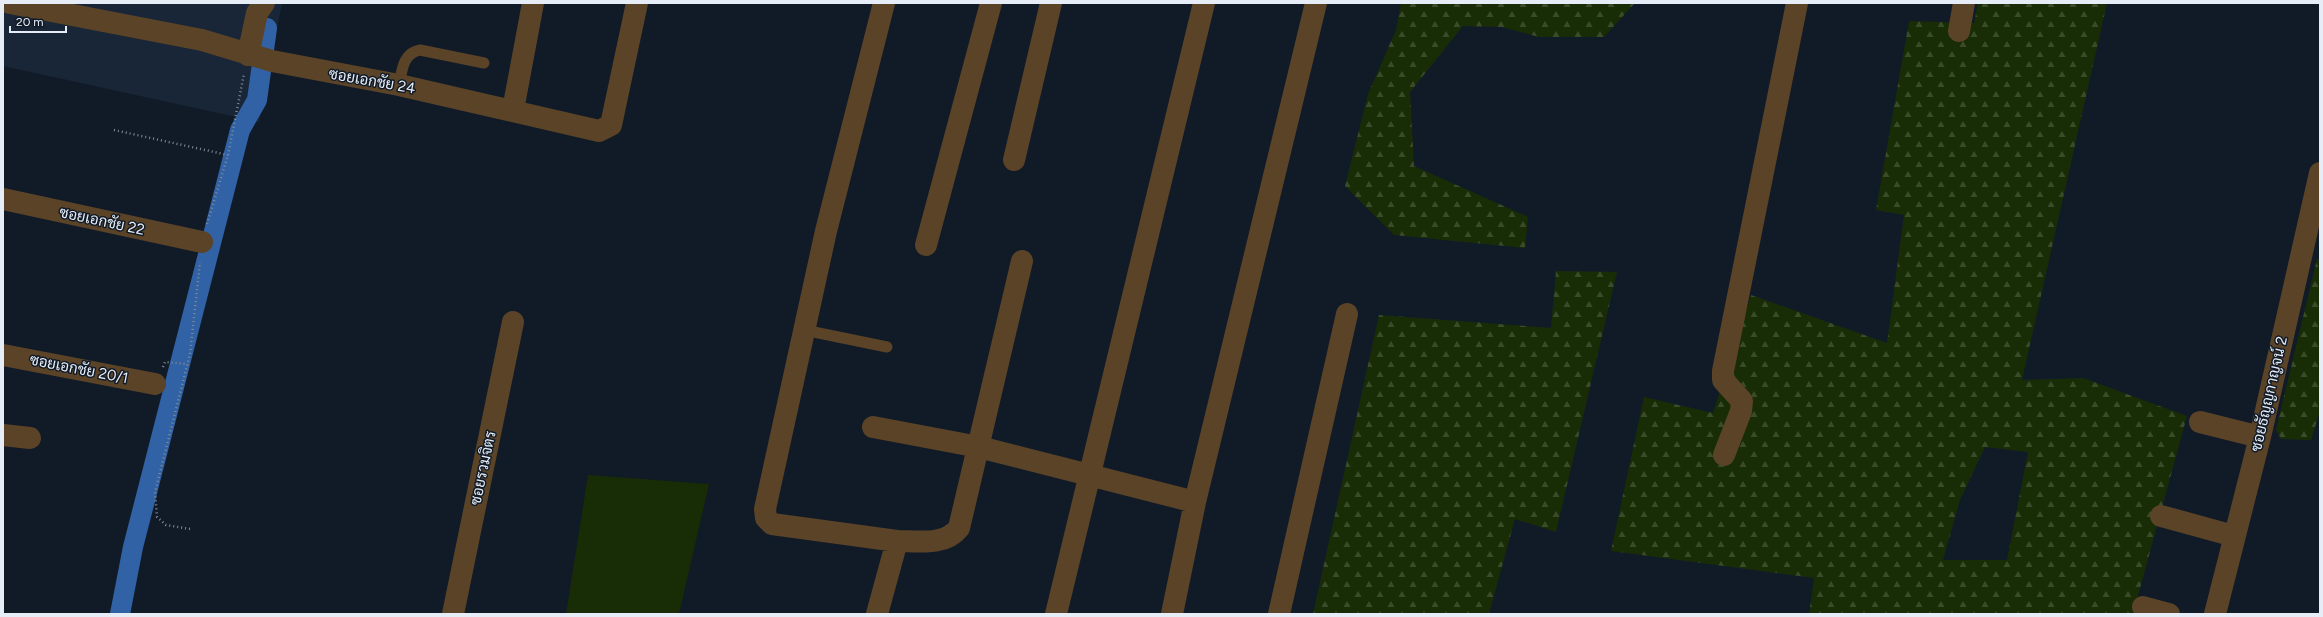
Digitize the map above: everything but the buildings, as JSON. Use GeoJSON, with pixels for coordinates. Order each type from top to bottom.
{"type":"FeatureCollection","features":[{"type":"Feature","properties":{"kind":"street","name":"ซอยเอกชัย 24"},"geometry":{"type":"LineString","coordinates":[[10,3],[202,40],[259,58],[399,85],[599,131],[610,125],[637,3]]}},
{"type":"Feature","properties":{"kind":"street"},"geometry":{"type":"LineString","coordinates":[[259,58],[257,13],[264,3]]}},
{"type":"Feature","properties":{"kind":"street"},"geometry":{"type":"LineString","coordinates":[[513,110],[533,3]]}},
{"type":"Feature","properties":{"kind":"street"},"geometry":{"type":"LineString","coordinates":[[884,3],[826,231],[765,509],[766,518],[772,524],[897,541],[944,540],[952,536],[959,528],[1022,261]]}},
{"type":"Feature","properties":{"kind":"street"},"geometry":{"type":"LineString","coordinates":[[926,245],[991,3]]}},
{"type":"Feature","properties":{"kind":"street"},"geometry":{"type":"LineString","coordinates":[[1014,160],[1051,3]]}},
{"type":"Feature","properties":{"kind":"street"},"geometry":{"type":"LineString","coordinates":[[1056,614],[1204,3]]}},
{"type":"Feature","properties":{"kind":"street"},"geometry":{"type":"LineString","coordinates":[[1172,614],[1195,502],[1316,3]]}},
{"type":"Feature","properties":{"kind":"street"},"geometry":{"type":"LineString","coordinates":[[1724,454],[1741,411],[1742,401],[1723,380],[1723,371],[1797,3]]}},
{"type":"Feature","properties":{"kind":"street"},"geometry":{"type":"LineString","coordinates":[[1959,31],[1964,3]]}},
{"type":"Feature","properties":{"kind":"street","name":"ซอยธัญญกาญจน์ 2"},"geometry":{"type":"LineString","coordinates":[[2215,614],[2260,437],[2320,173]]}},
{"type":"Feature","properties":{"kind":"street","name":"ซอยเอกชัย 22"},"geometry":{"type":"LineString","coordinates":[[3,199],[202,242]]}},
{"type":"Feature","properties":{"kind":"street"},"geometry":{"type":"LineString","coordinates":[[1279,614],[1347,314]]}},
{"type":"Feature","properties":{"kind":"street","name":"ซอยรวมจิตร"},"geometry":{"type":"LineString","coordinates":[[453,614],[513,322]]}},
{"type":"Feature","properties":{"kind":"street","name":"ซอยเอกชัย 20/1"},"geometry":{"type":"LineString","coordinates":[[3,355],[154,384]]}},
{"type":"Feature","properties":{"kind":"street"},"geometry":{"type":"LineString","coordinates":[[2200,422],[2260,437]]}},
{"type":"Feature","properties":{"kind":"street"},"geometry":{"type":"LineString","coordinates":[[873,427],[979,447],[1090,474],[1195,502]]}},
{"type":"Feature","properties":{"kind":"street"},"geometry":{"type":"LineString","coordinates":[[3,435],[30,438]]}},
{"type":"Feature","properties":{"kind":"street"},"geometry":{"type":"LineString","coordinates":[[2161,516],[2234,536]]}},
{"type":"Feature","properties":{"kind":"street"},"geometry":{"type":"LineString","coordinates":[[877,614],[897,541]]}},
{"type":"Feature","properties":{"kind":"street"},"geometry":{"type":"LineString","coordinates":[[2143,607],[2169,614]]}},
{"type":"Feature","properties":{"kind":"lane"},"geometry":{"type":"LineString","coordinates":[[399,85],[402,66],[409,54],[414,51],[420,50],[484,64]]}},
{"type":"Feature","properties":{"kind":"lane"},"geometry":{"type":"LineString","coordinates":[[804,330],[887,347]]}},
{"type":"Feature","properties":{"kind":"path"},"geometry":{"type":"LineString","coordinates":[[190,529],[166,525],[157,517],[155,492],[190,354],[202,242],[259,58]]}},
{"type":"Feature","properties":{"kind":"path"},"geometry":{"type":"LineString","coordinates":[[114,130],[228,155]]}},
{"type":"Feature","properties":{"kind":"shaded area"},"geometry":{"type":"Polygon","coordinates":[[[3,3],[282,3],[259,122],[3,66],[3,3]]]}},
{"type":"Feature","properties":{"kind":"green space"},"geometry":{"type":"Polygon","coordinates":[[[1401,3],[1635,3],[1604,37],[1539,37],[1502,27],[1463,26],[1410,92],[1414,166],[1528,217],[1525,248],[1394,235],[1345,186],[1368,94],[1396,30],[1401,3]]]}},
{"type":"Feature","properties":{"kind":"green space"},"geometry":{"type":"Polygon","coordinates":[[[1978,3],[2107,3],[2022,380],[2083,378],[2187,416],[2133,614],[1809,614],[1814,578],[1611,551],[1644,397],[1713,413],[1751,295],[1887,343],[1904,215],[1876,210],[1909,21],[1974,23],[1978,3]],[[1985,447],[1960,500],[1943,560],[2007,560],[2028,452],[1985,447]]]}},
{"type":"Feature","properties":{"kind":"green space"},"geometry":{"type":"Polygon","coordinates":[[[2317,259],[2320,260],[2320,411],[2311,440],[2281,439],[2276,430],[2317,259]]]}},
{"type":"Feature","properties":{"kind":"green space"},"geometry":{"type":"Polygon","coordinates":[[[1556,271],[1617,272],[1556,532],[1515,519],[1489,614],[1313,614],[1379,315],[1551,328],[1556,271]]]}},
{"type":"Feature","properties":{"kind":"green space"},"geometry":{"type":"Polygon","coordinates":[[[588,475],[709,484],[679,614],[566,614],[588,475]]]}},
{"type":"Feature","properties":{"kind":"waterway"},"geometry":{"type":"LineString","coordinates":[[120,614],[133,547],[240,130],[257,100],[267,28]]}}]}
